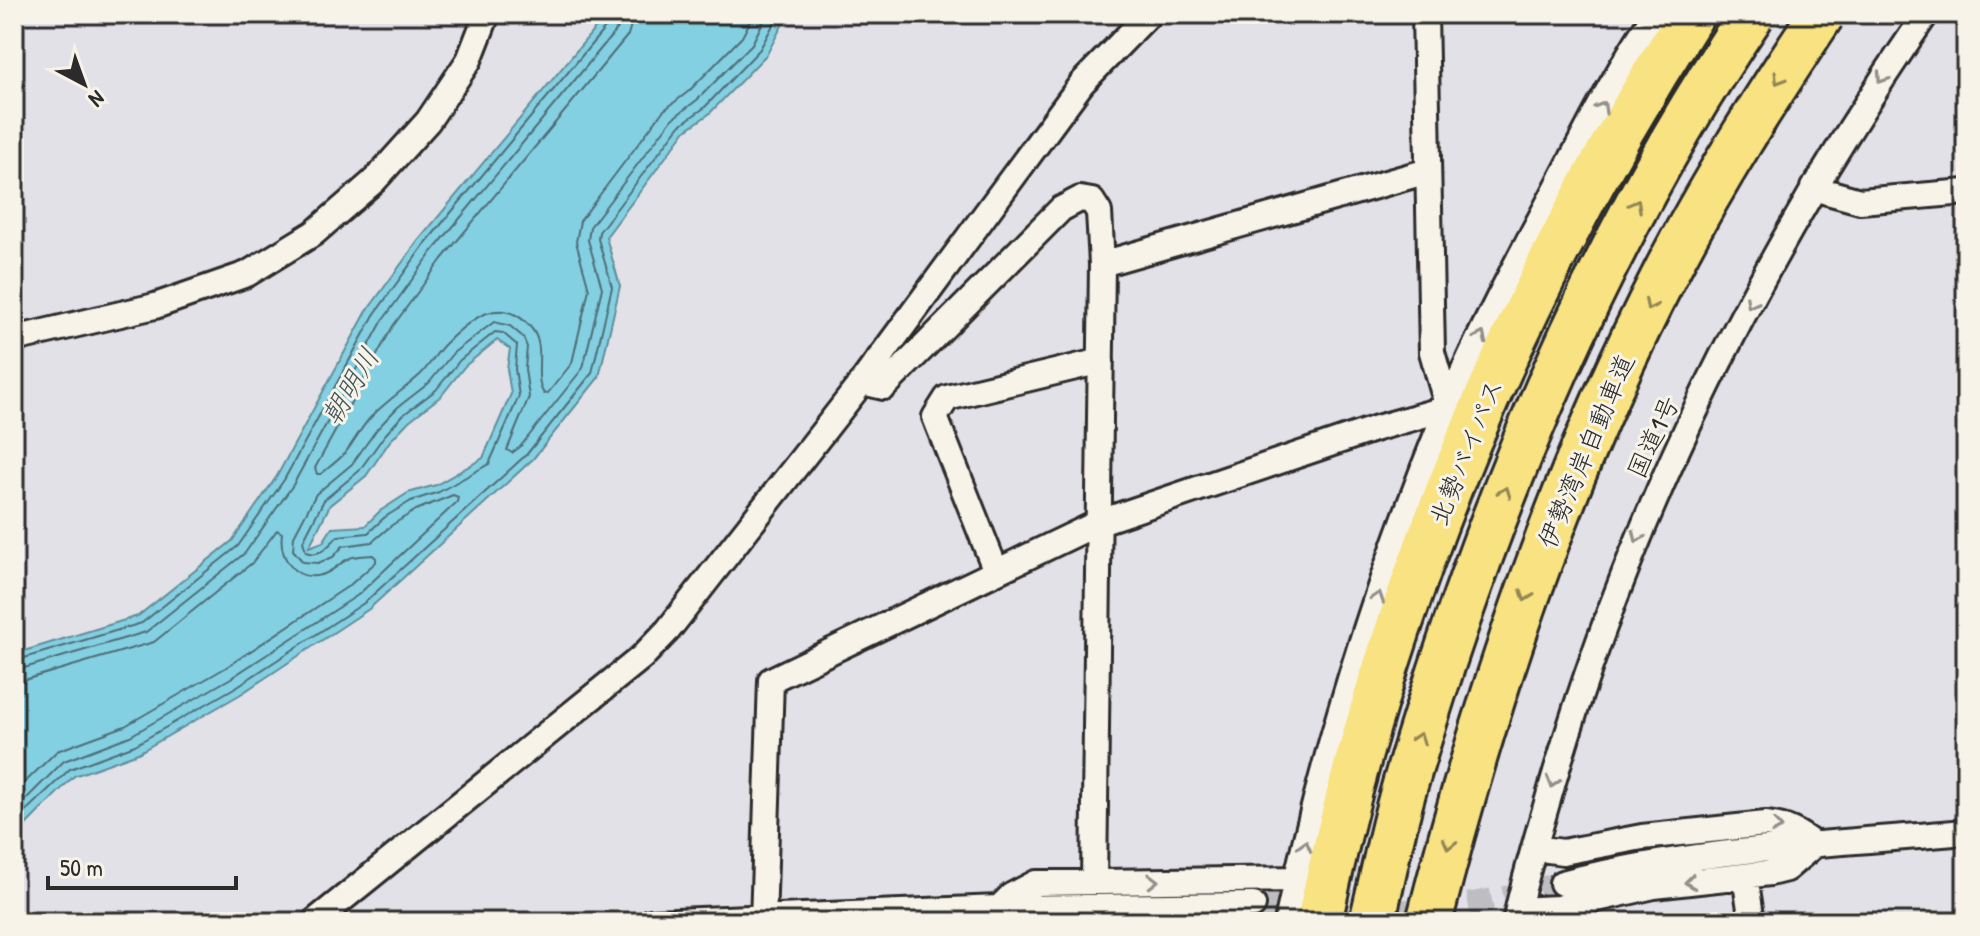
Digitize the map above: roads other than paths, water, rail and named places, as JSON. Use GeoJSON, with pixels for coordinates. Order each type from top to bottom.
{"type":"FeatureCollection","features":[{"type":"Feature","properties":{"kind":"highway","name":"北勢バイパス"},"geometry":{"type":"LineString","coordinates":[[1319,922],[1333,853],[1368,724],[1434,528],[1479,416],[1532,296],[1596,174],[1692,14]]}},
{"type":"Feature","properties":{"kind":"highway"},"geometry":{"type":"LineString","coordinates":[[1372,922],[1407,778],[1456,622],[1518,459],[1616,242],[1674,136],[1752,14]]}},
{"type":"Feature","properties":{"kind":"highway","name":"伊勢湾岸自動車道"},"geometry":{"type":"LineString","coordinates":[[1429,922],[1460,799],[1504,658],[1560,504],[1666,272],[1788,65],[1822,14]]}},
{"type":"Feature","properties":{"kind":"street"},"geometry":{"type":"LineString","coordinates":[[14,339],[155,306],[247,274],[314,233],[374,181],[428,121],[469,60],[487,14]]}},
{"type":"Feature","properties":{"kind":"street"},"geometry":{"type":"LineString","coordinates":[[314,922],[642,657],[668,630],[862,382],[1082,83],[1149,14]]}},
{"type":"Feature","properties":{"kind":"street"},"geometry":{"type":"LineString","coordinates":[[1425,14],[1432,352],[1448,408]]}},
{"type":"Feature","properties":{"kind":"street","name":"国道1号"},"geometry":{"type":"LineString","coordinates":[[1517,916],[1534,848],[1592,657],[1633,547],[1714,373],[1813,188],[1926,14]]}},
{"type":"Feature","properties":{"kind":"street"},"geometry":{"type":"LineString","coordinates":[[1287,922],[1351,677],[1383,580],[1448,408],[1501,292],[1647,17]]}},
{"type":"Feature","properties":{"kind":"street"},"geometry":{"type":"LineString","coordinates":[[1102,264],[1428,171]]}},
{"type":"Feature","properties":{"kind":"street"},"geometry":{"type":"LineString","coordinates":[[1813,188],[1860,201],[1966,192]]}},
{"type":"Feature","properties":{"kind":"street"},"geometry":{"type":"LineString","coordinates":[[862,382],[884,387],[1061,209],[1080,199],[1092,201],[1099,212],[1102,264],[1094,882]]}},
{"type":"Feature","properties":{"kind":"street"},"geometry":{"type":"LineString","coordinates":[[996,571],[935,417],[947,398],[1101,361]]}},
{"type":"Feature","properties":{"kind":"street"},"geometry":{"type":"LineString","coordinates":[[763,920],[771,680],[1100,522],[1377,428],[1448,408]]}},
{"type":"Feature","properties":{"kind":"street"},"geometry":{"type":"LineString","coordinates":[[1534,848],[1563,852],[1642,837],[1766,824],[1785,826],[1814,845]]}},
{"type":"Feature","properties":{"kind":"street"},"geometry":{"type":"LineString","coordinates":[[1562,883],[1647,863],[1966,832]]}},
{"type":"Feature","properties":{"kind":"street"},"geometry":{"type":"LineString","coordinates":[[1517,916],[1654,886],[1786,869],[1814,845]]}},
{"type":"Feature","properties":{"kind":"street"},"geometry":{"type":"LineString","coordinates":[[1745,876],[1752,922]]}},
{"type":"Feature","properties":{"kind":"street"},"geometry":{"type":"LineString","coordinates":[[1007,915],[1011,896],[1036,883],[1296,879]]}},
{"type":"Feature","properties":{"kind":"street"},"geometry":{"type":"LineString","coordinates":[[651,922],[1007,915],[1253,905]]}},
{"type":"Feature","properties":{"kind":"water","name":"朝明川"},"geometry":{"type":"Polygon","coordinates":[[[607,14],[788,14],[767,54],[709,114],[686,130],[606,237],[620,286],[599,377],[533,459],[369,609],[241,694],[138,753],[74,776],[22,829],[14,830],[14,654],[138,616],[232,541],[277,476],[367,311],[418,241],[607,14]],[[497,340],[465,366],[441,396],[409,421],[390,441],[366,476],[330,505],[309,547],[323,542],[332,528],[365,526],[380,511],[408,493],[436,485],[483,458],[511,394],[507,369],[510,349],[497,340]]]}},
{"type":"Feature","properties":{"kind":"tunnel"},"geometry":{"type":"LineString","coordinates":[[1253,905],[1412,911],[1488,901],[1562,883]]}}]}
